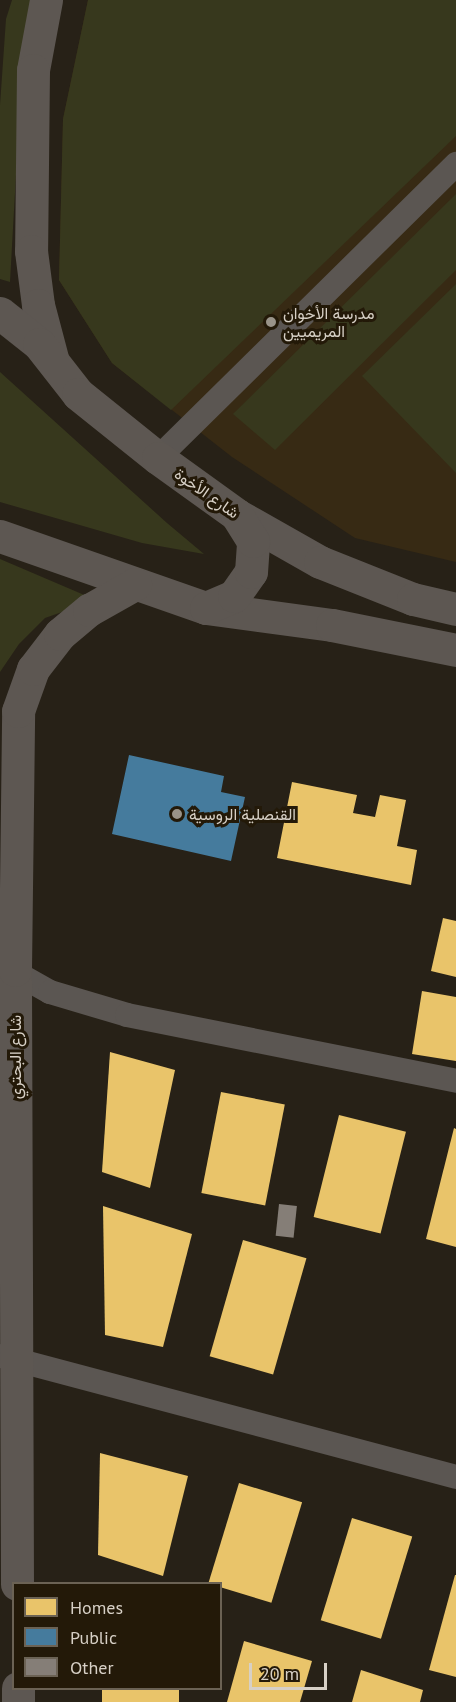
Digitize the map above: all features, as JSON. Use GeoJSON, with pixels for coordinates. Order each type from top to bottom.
{"type":"FeatureCollection","features":[{"type":"Feature","properties":{"kind":"main road"},"geometry":{"type":"LineString","coordinates":[[46,0],[33,70],[31,251],[38,305],[53,363]]}},
{"type":"Feature","properties":{"kind":"main road","name":"شارع الأخوة"},"geometry":{"type":"LineString","coordinates":[[0,313],[22,328],[78,394],[158,458],[237,515],[320,562],[413,599],[456,609]]}},
{"type":"Feature","properties":{"kind":"main road"},"geometry":{"type":"LineString","coordinates":[[206,608],[234,596],[251,572],[253,541],[237,515]]}},
{"type":"Feature","properties":{"kind":"main road"},"geometry":{"type":"LineString","coordinates":[[0,536],[206,608],[332,624],[456,650]]}},
{"type":"Feature","properties":{"kind":"main road","name":"شارع البحتري"},"geometry":{"type":"LineString","coordinates":[[17,1582],[8,1358],[7,967],[18,711],[33,669],[60,634],[89,610],[135,584]]}},
{"type":"Feature","properties":{"kind":"street"},"geometry":{"type":"LineString","coordinates":[[158,458],[456,164]]}},
{"type":"Feature","properties":{"kind":"street"},"geometry":{"type":"LineString","coordinates":[[7,967],[50,992],[127,1015],[456,1081]]}},
{"type":"Feature","properties":{"kind":"street"},"geometry":{"type":"LineString","coordinates":[[8,1358],[456,1477]]}},
{"type":"Feature","properties":{"kind":"shaded area","name":"مدرسة الأخوان المريميين"},"geometry":{"type":"Polygon","coordinates":[[[88,0],[456,0],[456,562],[355,538],[232,457],[112,363],[59,280],[63,119],[88,0]]]}},
{"type":"Feature","properties":{"kind":"green space"},"geometry":{"type":"Polygon","coordinates":[[[12,0],[34,0],[22,67],[10,282],[0,279],[0,105],[6,19],[12,0]]]}},
{"type":"Feature","properties":{"kind":"green space","name":"مدرسة الأخوان المريميين"},"geometry":{"type":"Polygon","coordinates":[[[88,0],[456,0],[456,136],[171,410],[112,363],[59,280],[63,119],[88,0]]]}},
{"type":"Feature","properties":{"kind":"green space"},"geometry":{"type":"Polygon","coordinates":[[[456,194],[456,270],[275,450],[233,414],[456,194]]]}},
{"type":"Feature","properties":{"kind":"green space"},"geometry":{"type":"Polygon","coordinates":[[[456,284],[456,473],[362,376],[456,284]]]}},
{"type":"Feature","properties":{"kind":"green space"},"geometry":{"type":"Polygon","coordinates":[[[0,372],[204,554],[142,543],[0,502],[0,372]]]}},
{"type":"Feature","properties":{"kind":"green space"},"geometry":{"type":"Polygon","coordinates":[[[0,559],[96,600],[45,618],[19,644],[0,672],[0,559]]]}},
{"type":"Feature","properties":{"kind":"building: Homes"},"geometry":{"type":"Polygon","coordinates":[[[292,782],[357,795],[353,813],[375,817],[380,795],[406,800],[397,846],[417,850],[411,885],[277,858],[292,782]]]}},
{"type":"Feature","properties":{"kind":"building: Homes"},"geometry":{"type":"Polygon","coordinates":[[[443,918],[456,921],[456,977],[431,971],[443,918]]]}},
{"type":"Feature","properties":{"kind":"building: Homes"},"geometry":{"type":"Polygon","coordinates":[[[422,991],[456,997],[456,1061],[412,1054],[422,991]]]}},
{"type":"Feature","properties":{"kind":"building: Homes"},"geometry":{"type":"Polygon","coordinates":[[[110,1052],[175,1070],[150,1188],[102,1172],[110,1052]]]}},
{"type":"Feature","properties":{"kind":"building: Homes"},"geometry":{"type":"Polygon","coordinates":[[[221,1092],[285,1104],[265,1206],[201,1193],[221,1092]]]}},
{"type":"Feature","properties":{"kind":"building: Homes"},"geometry":{"type":"Polygon","coordinates":[[[339,1115],[406,1132],[381,1234],[314,1217],[339,1115]]]}},
{"type":"Feature","properties":{"kind":"building: Homes"},"geometry":{"type":"Polygon","coordinates":[[[454,1128],[456,1129],[456,1247],[426,1239],[454,1128]]]}},
{"type":"Feature","properties":{"kind":"building: Homes"},"geometry":{"type":"Polygon","coordinates":[[[103,1206],[192,1234],[163,1347],[105,1335],[103,1206]]]}},
{"type":"Feature","properties":{"kind":"building: Homes"},"geometry":{"type":"Polygon","coordinates":[[[243,1240],[306,1258],[273,1375],[210,1356],[243,1240]]]}},
{"type":"Feature","properties":{"kind":"building: Homes"},"geometry":{"type":"Polygon","coordinates":[[[100,1453],[188,1476],[163,1576],[98,1555],[100,1453]]]}},
{"type":"Feature","properties":{"kind":"building: Homes"},"geometry":{"type":"Polygon","coordinates":[[[239,1483],[302,1502],[271,1603],[222,1588],[222,1582],[209,1582],[239,1483]]]}},
{"type":"Feature","properties":{"kind":"building: Homes"},"geometry":{"type":"Polygon","coordinates":[[[352,1518],[412,1536],[381,1639],[321,1620],[352,1518]]]}},
{"type":"Feature","properties":{"kind":"building: Homes"},"geometry":{"type":"Polygon","coordinates":[[[456,1575],[456,1677],[429,1670],[456,1575]]]}},
{"type":"Feature","properties":{"kind":"building: Homes"},"geometry":{"type":"Polygon","coordinates":[[[244,1641],[312,1661],[300,1702],[227,1702],[244,1641]]]}},
{"type":"Feature","properties":{"kind":"building: Homes"},"geometry":{"type":"Polygon","coordinates":[[[361,1670],[423,1690],[420,1702],[352,1702],[361,1670]]]}},
{"type":"Feature","properties":{"kind":"building: Homes"},"geometry":{"type":"Polygon","coordinates":[[[102,1690],[179,1690],[179,1702],[102,1702],[102,1690]]]}},
{"type":"Feature","properties":{"kind":"building: Public"},"geometry":{"type":"Polygon","coordinates":[[[129,755],[224,776],[221,792],[245,797],[231,861],[112,834],[129,755]]]}},
{"type":"Feature","properties":{"kind":"building: Other"},"geometry":{"type":"Polygon","coordinates":[[[279,1204],[297,1206],[294,1238],[276,1236],[279,1204]]]}},
{"type":"Feature","properties":{"kind":"place","name":"مدرسة الأخوان المريميين"},"geometry":{"type":"Point","coordinates":[271,322]}},
{"type":"Feature","properties":{"kind":"place","name":"القنصلية الروسية"},"geometry":{"type":"Point","coordinates":[177,814]}}]}
